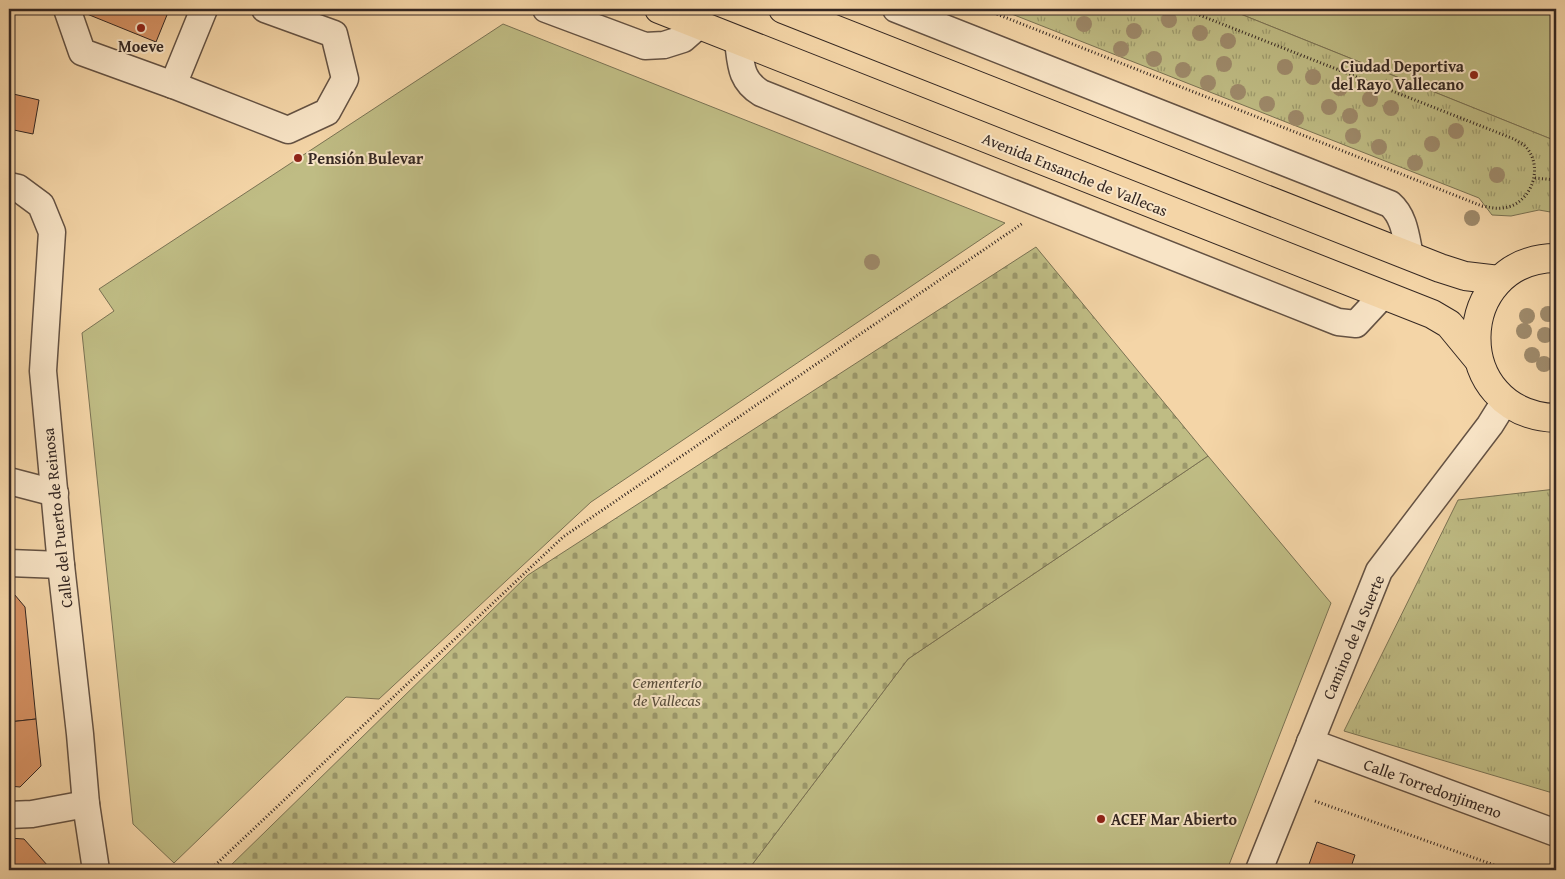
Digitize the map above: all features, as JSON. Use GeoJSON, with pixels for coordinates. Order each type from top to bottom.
{"type":"FeatureCollection","features":[{"type":"Feature","properties":{"kind":"main road","name":"Avenida Ensanche de Vallecas"},"geometry":{"type":"LineString","coordinates":[[658,9],[1440,318],[1448,324],[1478,358]]}},
{"type":"Feature","properties":{"kind":"main road"},"geometry":{"type":"LineString","coordinates":[[783,9],[1440,268],[1465,276],[1499,280]]}},
{"type":"Feature","properties":{"kind":"main road","name":"Avenida Ensanche de Vallecas"},"geometry":{"type":"LineString","coordinates":[[1556,258],[1543,258],[1519,266],[1499,280],[1483,303],[1476,330],[1478,358],[1488,382],[1505,401],[1522,412],[1542,418],[1556,418]]}},
{"type":"Feature","properties":{"kind":"street"},"geometry":{"type":"LineString","coordinates":[[67,9],[82,52],[173,84],[288,130],[327,112],[345,79],[334,34],[265,9]]}},
{"type":"Feature","properties":{"kind":"street"},"geometry":{"type":"LineString","coordinates":[[173,84],[204,9]]}},
{"type":"Feature","properties":{"kind":"street"},"geometry":{"type":"LineString","coordinates":[[546,9],[645,46],[664,45],[683,39],[699,25]]}},
{"type":"Feature","properties":{"kind":"street"},"geometry":{"type":"LineString","coordinates":[[896,9],[1390,204],[1398,210],[1403,220],[1410,256]]}},
{"type":"Feature","properties":{"kind":"street"},"geometry":{"type":"LineString","coordinates":[[738,41],[744,76],[751,87],[761,93],[1338,322],[1356,324],[1383,295]]}},
{"type":"Feature","properties":{"kind":"street","name":"Calle del Puerto de Reinosa"},"geometry":{"type":"LineString","coordinates":[[9,186],[18,188],[41,205],[52,232],[43,371],[86,804],[96,870]]}},
{"type":"Feature","properties":{"kind":"street","name":"Camino de la Suerte"},"geometry":{"type":"LineString","coordinates":[[1259,870],[1379,571],[1490,425],[1505,401]]}},
{"type":"Feature","properties":{"kind":"street"},"geometry":{"type":"LineString","coordinates":[[9,481],[55,493]]}},
{"type":"Feature","properties":{"kind":"street"},"geometry":{"type":"LineString","coordinates":[[9,563],[61,565]]}},
{"type":"Feature","properties":{"kind":"street","name":"Calle Torredonjimeno"},"geometry":{"type":"LineString","coordinates":[[1310,742],[1556,833]]}},
{"type":"Feature","properties":{"kind":"street"},"geometry":{"type":"LineString","coordinates":[[9,815],[32,814],[86,804]]}},
{"type":"Feature","properties":{"kind":"path"},"geometry":{"type":"LineString","coordinates":[[984,9],[1482,206],[1503,208],[1514,205],[1531,188],[1535,178],[1531,155],[1524,145],[1514,139],[1184,9]]}},
{"type":"Feature","properties":{"kind":"path"},"geometry":{"type":"LineString","coordinates":[[1535,178],[1556,180]]}},
{"type":"Feature","properties":{"kind":"path"},"geometry":{"type":"LineString","coordinates":[[210,870],[563,537],[1026,221]]}},
{"type":"Feature","properties":{"kind":"path"},"geometry":{"type":"LineString","coordinates":[[1290,792],[1508,870]]}},
{"type":"Feature","properties":{"kind":"green space"},"geometry":{"type":"Polygon","coordinates":[[[999,9],[1228,9],[1556,141],[1556,213],[1539,210],[1511,216],[1492,215],[1479,198],[999,9]]]}},
{"type":"Feature","properties":{"kind":"green space","name":"Ciudad Deportiva del Rayo Vallecano"},"geometry":{"type":"Polygon","coordinates":[[[1228,9],[1556,9],[1556,141],[1228,9]]]}},
{"type":"Feature","properties":{"kind":"green space"},"geometry":{"type":"Polygon","coordinates":[[[503,24],[1005,223],[591,502],[379,699],[346,697],[174,863],[133,824],[82,333],[114,311],[99,289],[503,24]]]}},
{"type":"Feature","properties":{"kind":"green space","name":"Cementerio de Vallecas"},"geometry":{"type":"Polygon","coordinates":[[[1036,247],[1208,456],[908,659],[748,870],[672,870],[662,864],[657,870],[226,870],[528,575],[1036,247]]]}},
{"type":"Feature","properties":{"kind":"green space"},"geometry":{"type":"Polygon","coordinates":[[[1208,456],[1331,603],[1227,870],[748,870],[908,659],[1208,456]]]}},
{"type":"Feature","properties":{"kind":"green space"},"geometry":{"type":"Polygon","coordinates":[[[1556,489],[1556,794],[1344,731],[1458,500],[1556,489]]]}},
{"type":"Feature","properties":{"kind":"building","name":"Moeve"},"geometry":{"type":"Polygon","coordinates":[[[89,9],[173,9],[172,11],[169,10],[156,42],[87,14],[89,9]]]}},
{"type":"Feature","properties":{"kind":"building"},"geometry":{"type":"Polygon","coordinates":[[[9,93],[39,100],[33,134],[9,129],[9,93]]]}},
{"type":"Feature","properties":{"kind":"building"},"geometry":{"type":"Polygon","coordinates":[[[9,588],[25,607],[36,719],[9,722],[9,588]]]}},
{"type":"Feature","properties":{"kind":"building"},"geometry":{"type":"Polygon","coordinates":[[[36,719],[41,766],[20,787],[9,786],[9,722],[36,719]]]}},
{"type":"Feature","properties":{"kind":"building"},"geometry":{"type":"Polygon","coordinates":[[[9,838],[24,839],[48,866],[49,870],[9,870],[9,838]]]}},
{"type":"Feature","properties":{"kind":"building"},"geometry":{"type":"Polygon","coordinates":[[[1317,842],[1355,855],[1350,870],[1307,870],[1317,842]]]}},
{"type":"Feature","properties":{"kind":"place","name":"Moeve"},"geometry":{"type":"Point","coordinates":[141,28]}},
{"type":"Feature","properties":{"kind":"place","name":"Ciudad Deportiva del Rayo Vallecano"},"geometry":{"type":"Point","coordinates":[1474,75]}},
{"type":"Feature","properties":{"kind":"place","name":"Pensión Bulevar"},"geometry":{"type":"Point","coordinates":[298,158]}},
{"type":"Feature","properties":{"kind":"place","name":"ACEF Mar Abierto"},"geometry":{"type":"Point","coordinates":[1101,819]}}]}
